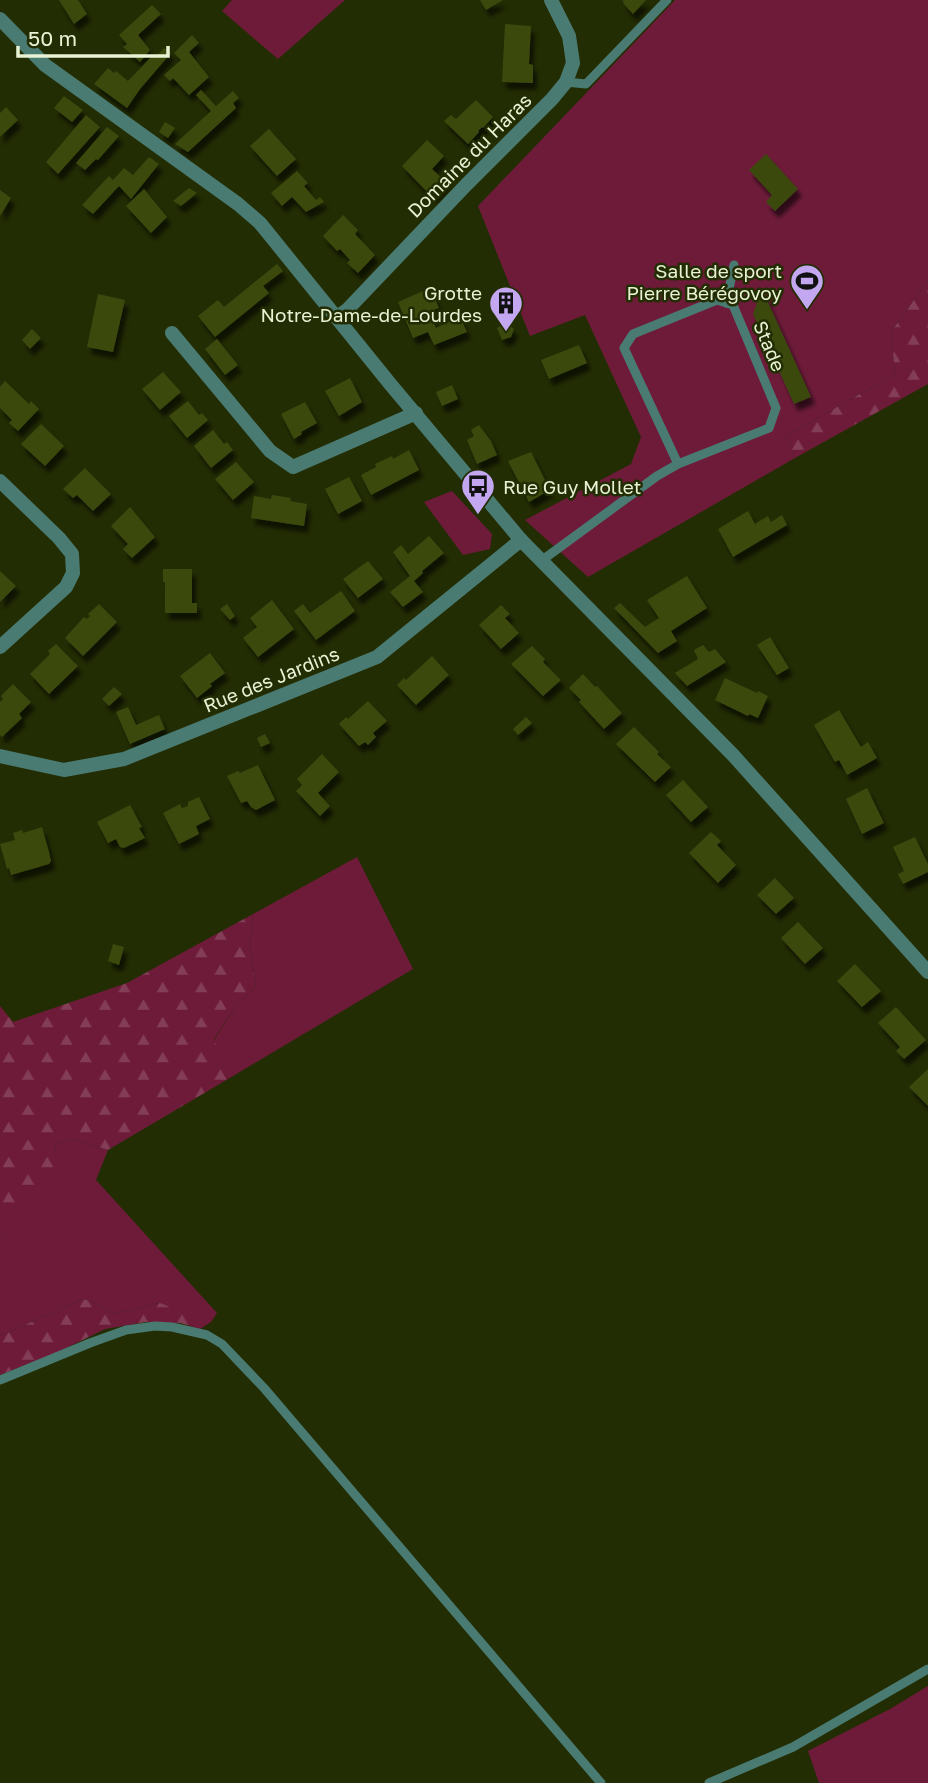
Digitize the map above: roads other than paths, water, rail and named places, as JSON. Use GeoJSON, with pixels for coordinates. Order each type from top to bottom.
{"type":"FeatureCollection","features":[{"type":"Feature","properties":{"kind":"street"},"geometry":{"type":"LineString","coordinates":[[551,0],[569,36],[573,63],[566,82]]}},
{"type":"Feature","properties":{"kind":"street"},"geometry":{"type":"LineString","coordinates":[[0,19],[45,65],[239,204],[260,223],[521,540],[733,755],[928,972]]}},
{"type":"Feature","properties":{"kind":"street","name":"Domaine du Haras"},"geometry":{"type":"LineString","coordinates":[[337,317],[347,310],[566,82]]}},
{"type":"Feature","properties":{"kind":"street"},"geometry":{"type":"LineString","coordinates":[[172,333],[270,451],[293,467],[416,413]]}},
{"type":"Feature","properties":{"kind":"street"},"geometry":{"type":"LineString","coordinates":[[0,481],[60,538],[72,554],[73,573],[66,587],[0,647]]}},
{"type":"Feature","properties":{"kind":"street","name":"Rue des Jardins"},"geometry":{"type":"LineString","coordinates":[[0,756],[64,770],[124,759],[377,657],[521,540]]}},
{"type":"Feature","properties":{"kind":"lane"},"geometry":{"type":"LineString","coordinates":[[566,82],[586,84],[667,0]]}},
{"type":"Feature","properties":{"kind":"lane"},"geometry":{"type":"LineString","coordinates":[[678,464],[624,348],[633,334],[718,300],[726,303],[734,265]]}},
{"type":"Feature","properties":{"kind":"lane","name":"Stade"},"geometry":{"type":"LineString","coordinates":[[541,561],[657,476],[678,464],[769,428],[776,408],[733,305],[726,303]]}},
{"type":"Feature","properties":{"kind":"lane"},"geometry":{"type":"LineString","coordinates":[[0,1380],[127,1330],[172,1326],[207,1335],[222,1344],[264,1388],[601,1783]]}},
{"type":"Feature","properties":{"kind":"lane"},"geometry":{"type":"LineString","coordinates":[[709,1783],[793,1748],[928,1669]]}},
{"type":"Feature","properties":{"kind":"place","name":"Salle de sport Pierre Bérégovoy"},"geometry":{"type":"Point","coordinates":[807,311]}},
{"type":"Feature","properties":{"kind":"place","name":"Grotte Notre-Dame-de-Lourdes"},"geometry":{"type":"Point","coordinates":[506,333]}},
{"type":"Feature","properties":{"kind":"place","name":"Rue Guy Mollet"},"geometry":{"type":"Point","coordinates":[478,516]}}]}
